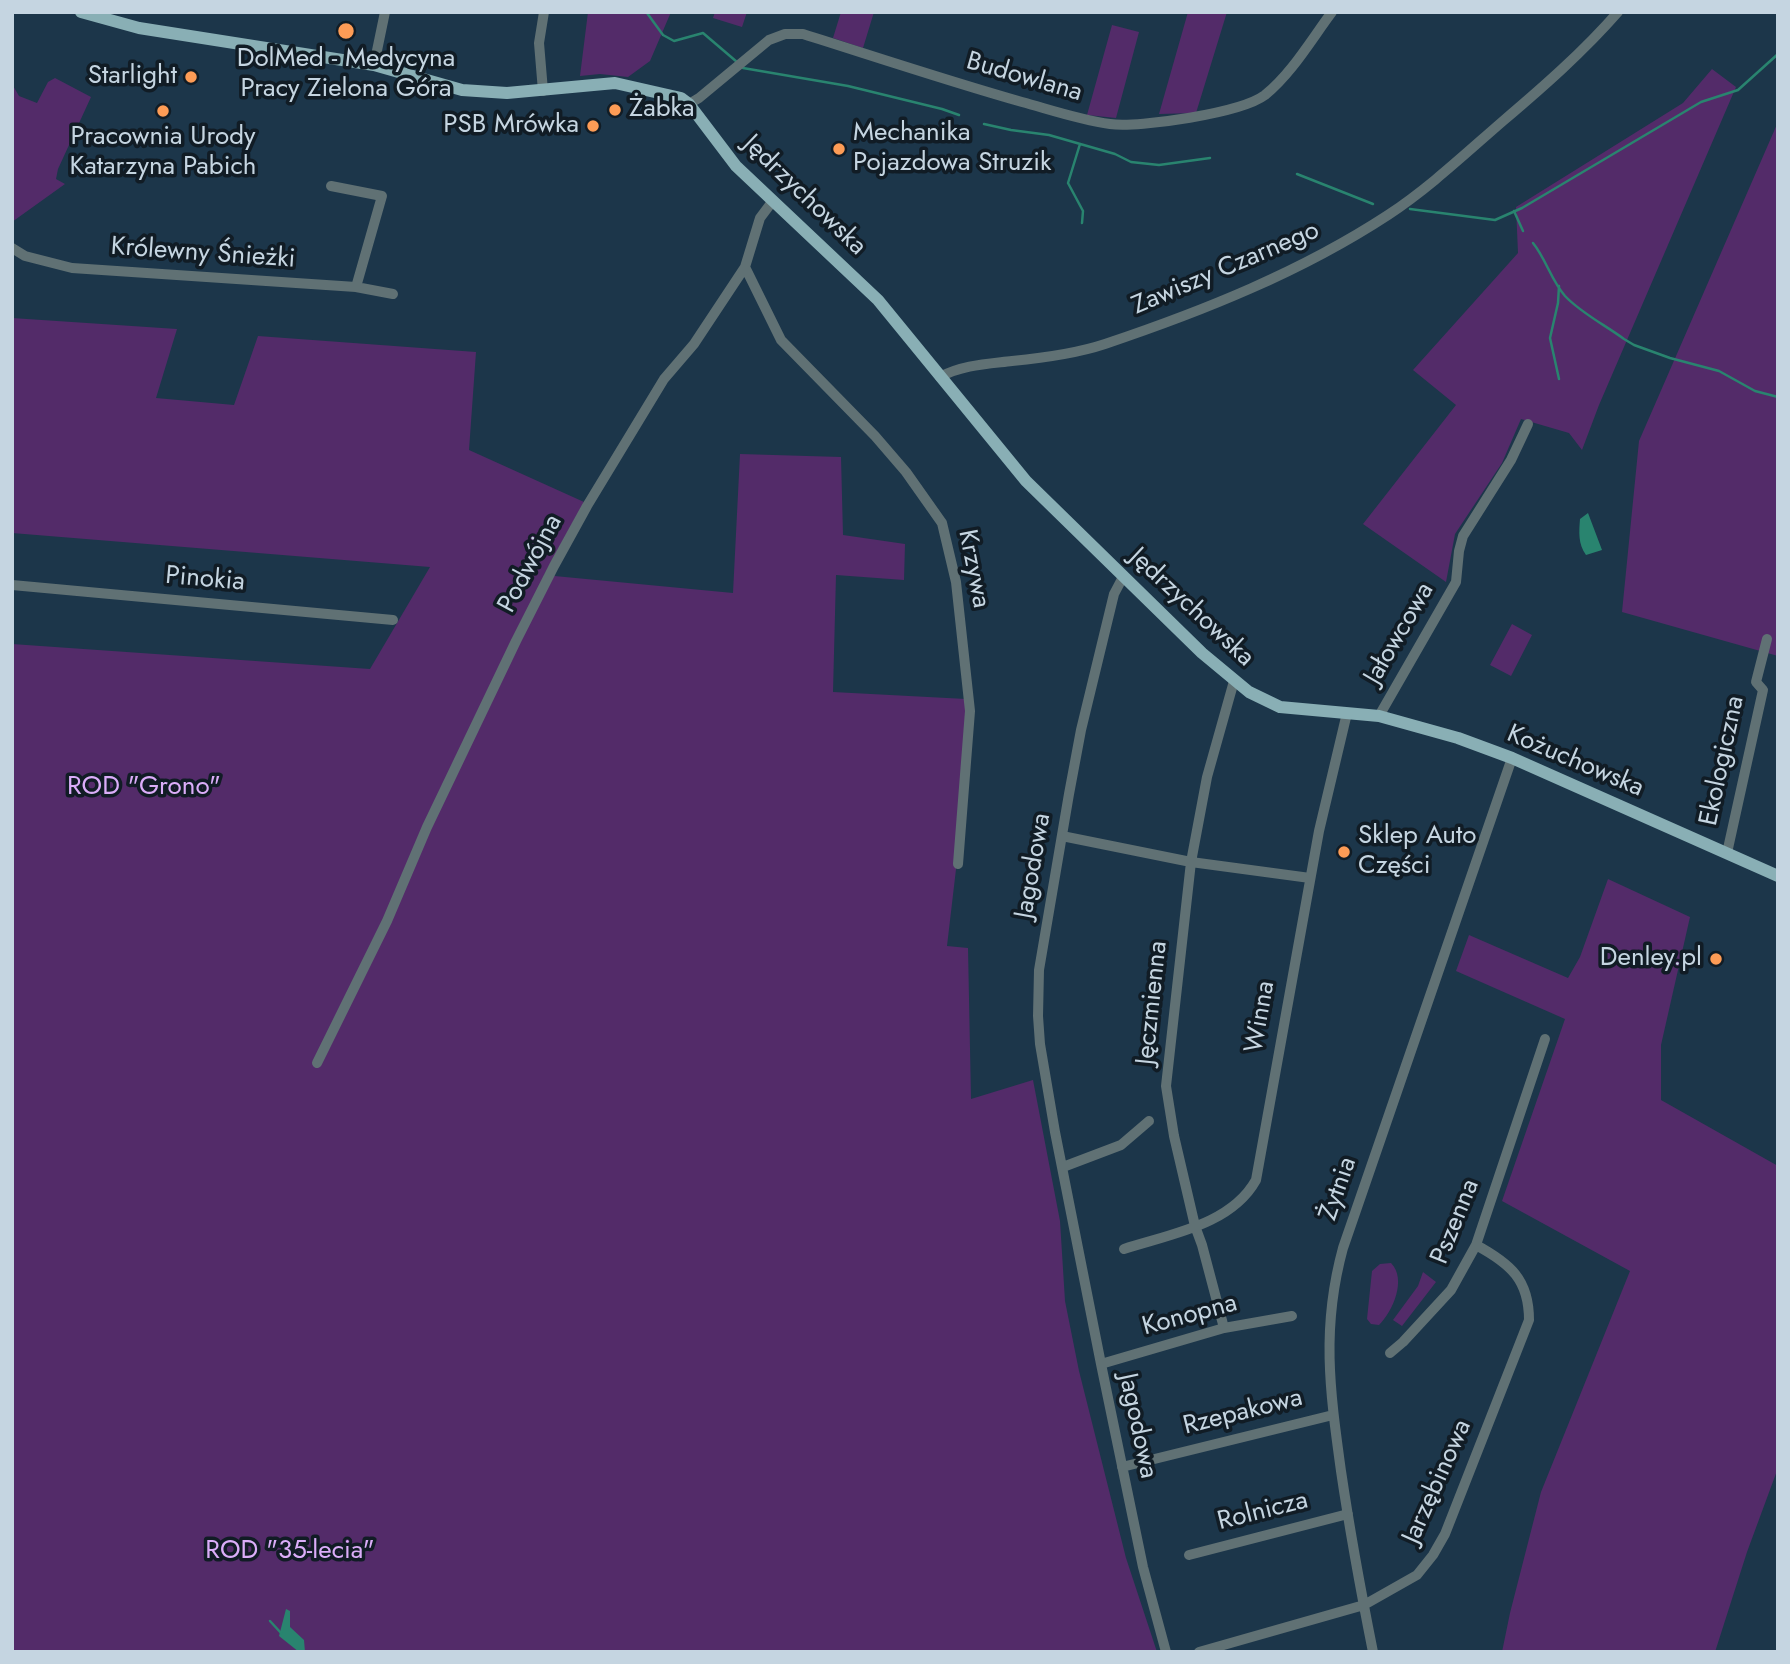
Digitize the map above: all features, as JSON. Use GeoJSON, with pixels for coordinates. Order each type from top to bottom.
{"type":"FeatureCollection","features":[{"type":"Feature","properties":{"kind":"main road"},"geometry":{"type":"LineString","coordinates":[[81,12],[139,28],[374,65],[462,90],[492,94],[615,83],[673,95],[689,104]]}},
{"type":"Feature","properties":{"kind":"main road","name":"Jędrzychowska"},"geometry":{"type":"LineString","coordinates":[[689,104],[730,159],[772,202],[878,300],[1013,467],[1123,577],[1234,681],[1259,699],[1280,707],[1347,713]]}},
{"type":"Feature","properties":{"kind":"main road","name":"Kożuchowska"},"geometry":{"type":"LineString","coordinates":[[1347,713],[1379,716],[1426,727],[1513,758],[1778,876]]}},
{"type":"Feature","properties":{"kind":"street"},"geometry":{"type":"LineString","coordinates":[[374,65],[385,12]]}},
{"type":"Feature","properties":{"kind":"street"},"geometry":{"type":"LineString","coordinates":[[543,91],[539,43],[544,12]]}},
{"type":"Feature","properties":{"kind":"street","name":"Budowlana"},"geometry":{"type":"LineString","coordinates":[[689,104],[699,99],[769,40],[785,34],[803,34],[973,88],[1093,121],[1123,125],[1198,116],[1225,112],[1264,96],[1286,74],[1332,12]]}},
{"type":"Feature","properties":{"kind":"street","name":"Zawiszy Czarnego"},"geometry":{"type":"LineString","coordinates":[[940,377],[964,367],[1063,355],[1101,346],[1270,281],[1323,255],[1389,214],[1429,184],[1554,77],[1618,12]]}},
{"type":"Feature","properties":{"kind":"street"},"geometry":{"type":"LineString","coordinates":[[331,186],[382,196],[356,287]]}},
{"type":"Feature","properties":{"kind":"street","name":"Podwójna"},"geometry":{"type":"LineString","coordinates":[[317,1063],[496,682],[554,566],[664,379],[694,344],[746,267],[760,218],[772,202]]}},
{"type":"Feature","properties":{"kind":"street","name":"Królewny Śnieżki"},"geometry":{"type":"LineString","coordinates":[[12,248],[25,256],[72,268],[356,287],[393,294]]}},
{"type":"Feature","properties":{"kind":"street","name":"Krzywa"},"geometry":{"type":"LineString","coordinates":[[746,267],[780,340],[875,436],[906,472],[942,523],[956,582],[970,711],[958,864]]}},
{"type":"Feature","properties":{"kind":"street","name":"Jałowcowa"},"geometry":{"type":"LineString","coordinates":[[1379,716],[1457,582],[1463,536],[1511,460],[1528,424]]}},
{"type":"Feature","properties":{"kind":"street","name":"Jagodowa"},"geometry":{"type":"LineString","coordinates":[[1123,577],[1114,594],[1088,696],[1037,993],[1040,1044],[1101,1364],[1143,1567],[1166,1652]]}},
{"type":"Feature","properties":{"kind":"street","name":"Pinokia"},"geometry":{"type":"LineString","coordinates":[[12,586],[393,620]]}},
{"type":"Feature","properties":{"kind":"street","name":"Ekologiczna"},"geometry":{"type":"LineString","coordinates":[[1727,853],[1763,690],[1756,682],[1767,639]]}},
{"type":"Feature","properties":{"kind":"street","name":"Jęczmienna"},"geometry":{"type":"LineString","coordinates":[[1224,1328],[1195,1226],[1174,1136],[1166,1086],[1191,862],[1208,777],[1234,681]]}},
{"type":"Feature","properties":{"kind":"street","name":"Winna"},"geometry":{"type":"LineString","coordinates":[[1124,1249],[1216,1218],[1238,1205],[1256,1180],[1310,878],[1347,713]]}},
{"type":"Feature","properties":{"kind":"street","name":"Żytnia"},"geometry":{"type":"LineString","coordinates":[[1373,1652],[1333,1415],[1329,1311],[1343,1248],[1513,758]]}},
{"type":"Feature","properties":{"kind":"street"},"geometry":{"type":"LineString","coordinates":[[1062,836],[1191,862],[1310,878]]}},
{"type":"Feature","properties":{"kind":"street","name":"Pszenna"},"geometry":{"type":"LineString","coordinates":[[1390,1353],[1451,1290],[1476,1245],[1545,1039]]}},
{"type":"Feature","properties":{"kind":"street"},"geometry":{"type":"LineString","coordinates":[[1063,1167],[1121,1145],[1149,1121]]}},
{"type":"Feature","properties":{"kind":"street","name":"Jarzębinowa"},"geometry":{"type":"LineString","coordinates":[[1199,1652],[1364,1605],[1417,1575],[1443,1538],[1529,1320],[1529,1302],[1524,1286],[1515,1273],[1493,1254],[1476,1245]]}},
{"type":"Feature","properties":{"kind":"street","name":"Konopna"},"geometry":{"type":"LineString","coordinates":[[1101,1364],[1224,1328],[1292,1316]]}},
{"type":"Feature","properties":{"kind":"street","name":"Rzepakowa"},"geometry":{"type":"LineString","coordinates":[[1122,1467],[1333,1415]]}},
{"type":"Feature","properties":{"kind":"street","name":"Rolnicza"},"geometry":{"type":"LineString","coordinates":[[1189,1555],[1348,1514]]}},
{"type":"Feature","properties":{"kind":"green space"},"geometry":{"type":"Polygon","coordinates":[[[588,12],[671,12],[650,61],[628,77],[600,74],[580,76],[588,12]]]}},
{"type":"Feature","properties":{"kind":"green space"},"geometry":{"type":"Polygon","coordinates":[[[715,12],[747,12],[742,27],[713,18],[715,12]]]}},
{"type":"Feature","properties":{"kind":"green space"},"geometry":{"type":"Polygon","coordinates":[[[841,12],[874,12],[863,48],[833,38],[841,12]]]}},
{"type":"Feature","properties":{"kind":"green space"},"geometry":{"type":"Polygon","coordinates":[[[1188,12],[1227,12],[1196,113],[1159,114],[1188,12]]]}},
{"type":"Feature","properties":{"kind":"green space"},"geometry":{"type":"Polygon","coordinates":[[[1112,25],[1139,32],[1116,118],[1087,115],[1112,25]]]}},
{"type":"Feature","properties":{"kind":"green space"},"geometry":{"type":"Polygon","coordinates":[[[1712,69],[1736,87],[1582,450],[1569,433],[1521,419],[1502,463],[1455,534],[1446,582],[1363,524],[1456,405],[1413,370],[1518,253],[1516,207],[1683,103],[1712,69]]]}},
{"type":"Feature","properties":{"kind":"green space"},"geometry":{"type":"Polygon","coordinates":[[[55,78],[91,97],[58,169],[56,179],[65,184],[12,222],[12,84],[19,96],[37,103],[48,82],[55,78]]]}},
{"type":"Feature","properties":{"kind":"green space"},"geometry":{"type":"Polygon","coordinates":[[[1778,122],[1778,656],[1622,612],[1639,441],[1778,122]]]}},
{"type":"Feature","properties":{"kind":"green space"},"geometry":{"type":"Polygon","coordinates":[[[12,318],[177,329],[156,398],[234,405],[258,336],[476,352],[469,450],[584,502],[544,575],[733,593],[740,454],[841,457],[843,535],[905,544],[904,580],[836,575],[833,692],[966,699],[964,801],[947,946],[968,948],[971,1099],[1033,1080],[1060,1221],[1065,1301],[1079,1371],[1126,1558],[1157,1652],[12,1652],[12,644],[370,669],[430,567],[12,533],[12,318]]]}},
{"type":"Feature","properties":{"kind":"green space"},"geometry":{"type":"Polygon","coordinates":[[[1512,624],[1532,635],[1511,676],[1490,665],[1512,624]]]}},
{"type":"Feature","properties":{"kind":"green space"},"geometry":{"type":"Polygon","coordinates":[[[1608,879],[1690,917],[1661,1045],[1661,1100],[1778,1166],[1778,1468],[1747,1552],[1715,1652],[1502,1652],[1541,1492],[1630,1271],[1502,1201],[1565,1019],[1456,971],[1469,935],[1568,978],[1580,957],[1608,879]]]}},
{"type":"Feature","properties":{"kind":"green space"},"geometry":{"type":"Polygon","coordinates":[[[1391,1263],[1398,1277],[1396,1295],[1389,1312],[1379,1325],[1371,1324],[1367,1319],[1372,1271],[1380,1264],[1391,1263]]]}},
{"type":"Feature","properties":{"kind":"green space"},"geometry":{"type":"Polygon","coordinates":[[[1423,1272],[1436,1282],[1402,1326],[1393,1320],[1418,1286],[1423,1272]]]}},
{"type":"Feature","properties":{"kind":"shaded area"},"geometry":{"type":"Polygon","coordinates":[[[1588,513],[1602,550],[1586,555],[1580,542],[1579,529],[1580,519],[1588,513]]]}},
{"type":"Feature","properties":{"kind":"shaded area"},"geometry":{"type":"Polygon","coordinates":[[[286,1609],[290,1611],[290,1627],[304,1640],[305,1652],[299,1652],[279,1636],[286,1609]]]}},
{"type":"Feature","properties":{"kind":"waterway"},"geometry":{"type":"LineString","coordinates":[[647,13],[663,35],[674,41],[703,33],[737,62]]}},
{"type":"Feature","properties":{"kind":"waterway"},"geometry":{"type":"LineString","coordinates":[[1410,209],[1495,220],[1522,208],[1701,102],[1738,90],[1778,54]]}},
{"type":"Feature","properties":{"kind":"waterway"},"geometry":{"type":"LineString","coordinates":[[743,68],[848,86],[959,115]]}},
{"type":"Feature","properties":{"kind":"waterway"},"geometry":{"type":"LineString","coordinates":[[984,124],[1049,135],[1115,154],[1131,162],[1159,165],[1210,158]]}},
{"type":"Feature","properties":{"kind":"waterway"},"geometry":{"type":"LineString","coordinates":[[1080,144],[1068,183],[1083,211],[1082,223]]}},
{"type":"Feature","properties":{"kind":"waterway"},"geometry":{"type":"LineString","coordinates":[[1297,174],[1373,204]]}},
{"type":"Feature","properties":{"kind":"waterway"},"geometry":{"type":"LineString","coordinates":[[1514,211],[1523,231]]}},
{"type":"Feature","properties":{"kind":"waterway"},"geometry":{"type":"LineString","coordinates":[[1533,243],[1565,296],[1624,339],[1670,358],[1719,371],[1755,391],[1778,397]]}},
{"type":"Feature","properties":{"kind":"waterway"},"geometry":{"type":"LineString","coordinates":[[1559,286],[1550,338],[1559,379]]}},
{"type":"Feature","properties":{"kind":"waterway"},"geometry":{"type":"LineString","coordinates":[[270,1621],[281,1633]]}},
{"type":"Feature","properties":{"kind":"place","name":"DolMed - Medycyna Pracy Zielona Góra"},"geometry":{"type":"Point","coordinates":[346,31]}},
{"type":"Feature","properties":{"kind":"place","name":"Starlight"},"geometry":{"type":"Point","coordinates":[191,77]}},
{"type":"Feature","properties":{"kind":"place","name":"Żabka"},"geometry":{"type":"Point","coordinates":[615,110]}},
{"type":"Feature","properties":{"kind":"place","name":"Pracownia Urody Katarzyna Pabich"},"geometry":{"type":"Point","coordinates":[163,111]}},
{"type":"Feature","properties":{"kind":"place","name":"PSB Mrówka"},"geometry":{"type":"Point","coordinates":[593,126]}},
{"type":"Feature","properties":{"kind":"place","name":"Mechanika Pojazdowa Struzik"},"geometry":{"type":"Point","coordinates":[839,149]}},
{"type":"Feature","properties":{"kind":"place","name":"Sklep Auto Części"},"geometry":{"type":"Point","coordinates":[1344,852]}},
{"type":"Feature","properties":{"kind":"place","name":"Denley.pl"},"geometry":{"type":"Point","coordinates":[1716,959]}},
{"type":"Feature","properties":{"kind":"park label","name":"ROD \"Grono\""},"geometry":{"type":"Point","coordinates":[144,788]}},
{"type":"Feature","properties":{"kind":"park label","name":"ROD \"35-lecia\""},"geometry":{"type":"Point","coordinates":[290,1552]}}]}
